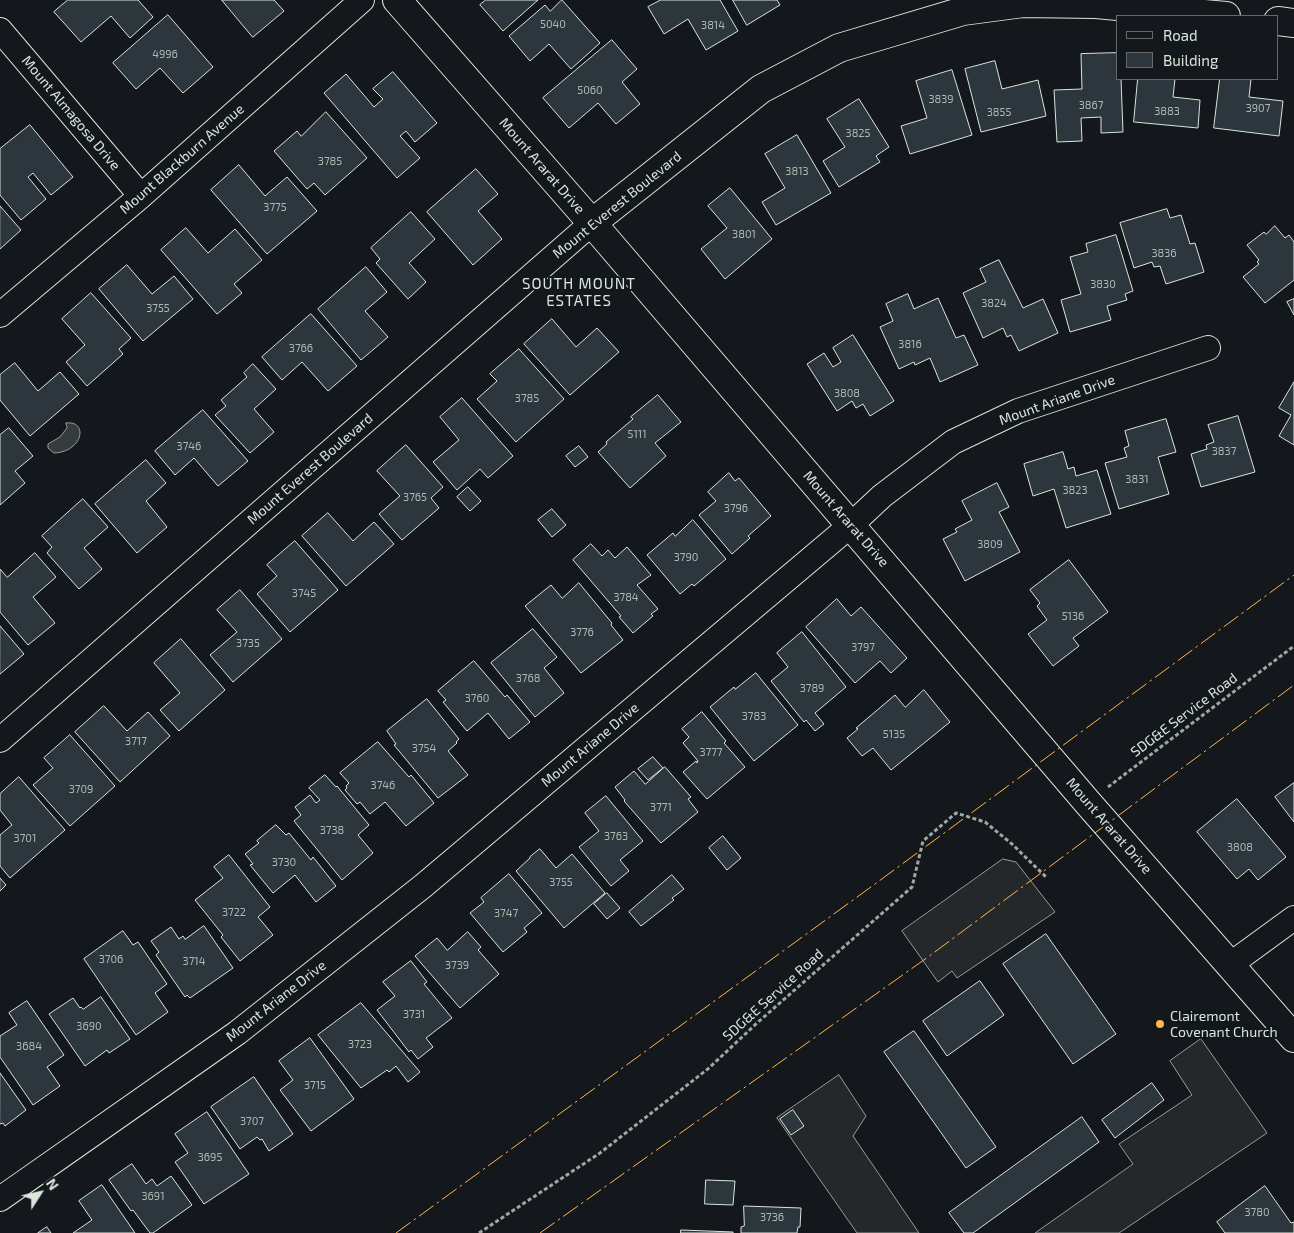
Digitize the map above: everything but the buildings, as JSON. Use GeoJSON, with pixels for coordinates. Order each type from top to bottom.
{"type":"FeatureCollection","features":[{"type":"Feature","properties":{"kind":"street","name":"Mount Blackburn Avenue"},"geometry":{"type":"LineString","coordinates":[[0,315],[141,196],[362,0]]}},
{"type":"Feature","properties":{"kind":"street","name":"Mount Ararat Drive"},"geometry":{"type":"LineString","coordinates":[[397,0],[592,223],[1088,802],[1294,1038]]}},
{"type":"Feature","properties":{"kind":"street","name":"Mount Everest Boulevard"},"geometry":{"type":"LineString","coordinates":[[0,740],[592,223],[761,89],[839,48],[962,10],[1023,3],[1096,4],[1215,15]]}},
{"type":"Feature","properties":{"kind":"street"},"geometry":{"type":"LineString","coordinates":[[1279,21],[1294,23]]}},
{"type":"Feature","properties":{"kind":"street","name":"Mount Almagosa Drive"},"geometry":{"type":"LineString","coordinates":[[0,30],[141,196]]}},
{"type":"Feature","properties":{"kind":"street","name":"Mount Ariane Drive"},"geometry":{"type":"LineString","coordinates":[[0,1199],[237,1033],[422,886],[851,525],[882,496],[953,442],[1018,411],[1208,348]]}},
{"type":"Feature","properties":{"kind":"street"},"geometry":{"type":"LineString","coordinates":[[1231,964],[1294,918]]}},
{"type":"Feature","properties":{"kind":"path","name":"SDG&E Service Road"},"geometry":{"type":"LineString","coordinates":[[1088,802],[1294,646]]}},
{"type":"Feature","properties":{"kind":"path","name":"SDG&E Service Road"},"geometry":{"type":"LineString","coordinates":[[479,1233],[600,1153],[710,1068],[757,1023],[912,887],[923,841],[956,813],[985,822],[1012,844],[1046,878]]}},
{"type":"Feature","properties":{"kind":"shaded area"},"geometry":{"type":"Polygon","coordinates":[[[66,423],[73,423],[78,426],[80,437],[71,447],[54,453],[48,448],[48,444],[60,437],[67,428],[66,423]]]}},
{"type":"Feature","properties":{"kind":"shaded area"},"geometry":{"type":"Polygon","coordinates":[[[1003,859],[1016,862],[1055,912],[957,978],[952,971],[938,982],[902,931],[1003,859]]]}},
{"type":"Feature","properties":{"kind":"shaded area"},"geometry":{"type":"Polygon","coordinates":[[[1201,1039],[1267,1133],[1119,1233],[1035,1233],[1133,1164],[1119,1144],[1192,1095],[1170,1061],[1201,1039]]]}},
{"type":"Feature","properties":{"kind":"shaded area"},"geometry":{"type":"Polygon","coordinates":[[[839,1075],[866,1116],[853,1136],[919,1233],[857,1233],[777,1118],[839,1075]]]}},
{"type":"Feature","properties":{"kind":"power"},"geometry":{"type":"LineString","coordinates":[[396,1233],[875,884],[1294,575]]}},
{"type":"Feature","properties":{"kind":"power"},"geometry":{"type":"LineString","coordinates":[[540,1233],[928,957],[1294,685]]}},
{"type":"Feature","properties":{"kind":"place","name":"Clairemont Covenant Church"},"geometry":{"type":"Point","coordinates":[1160,1024]}},
{"type":"Feature","properties":{"kind":"district","name":"SOUTH MOUNT ESTATES"},"geometry":{"type":"Point","coordinates":[579,292]}}]}
